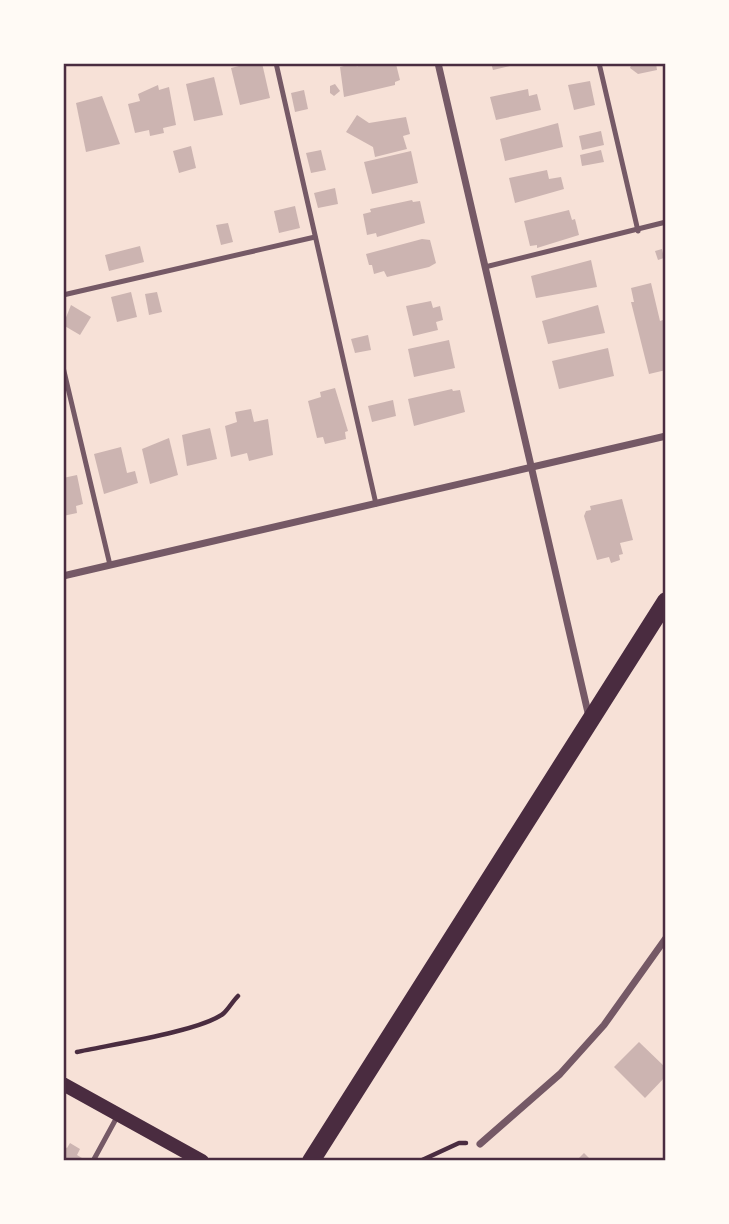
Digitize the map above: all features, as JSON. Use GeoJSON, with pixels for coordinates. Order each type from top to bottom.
{"type":"FeatureCollection","features":[{"type":"Feature","properties":{"kind":"main road"},"geometry":{"type":"LineString","coordinates":[[311,1161],[666,601]]}},
{"type":"Feature","properties":{"kind":"main road"},"geometry":{"type":"LineString","coordinates":[[63,1084],[202,1161]]}},
{"type":"Feature","properties":{"kind":"street"},"geometry":{"type":"LineString","coordinates":[[438,63],[529,469],[590,720]]}},
{"type":"Feature","properties":{"kind":"street"},"geometry":{"type":"LineString","coordinates":[[63,576],[666,436]]}},
{"type":"Feature","properties":{"kind":"street"},"geometry":{"type":"LineString","coordinates":[[481,1144],[560,1074],[586,1045],[666,938]]}},
{"type":"Feature","properties":{"kind":"lane"},"geometry":{"type":"LineString","coordinates":[[275,63],[376,504]]}},
{"type":"Feature","properties":{"kind":"lane"},"geometry":{"type":"LineString","coordinates":[[599,63],[638,231]]}},
{"type":"Feature","properties":{"kind":"lane"},"geometry":{"type":"LineString","coordinates":[[485,267],[666,222]]}},
{"type":"Feature","properties":{"kind":"lane"},"geometry":{"type":"LineString","coordinates":[[63,295],[315,237]]}},
{"type":"Feature","properties":{"kind":"lane"},"geometry":{"type":"LineString","coordinates":[[63,367],[110,565]]}},
{"type":"Feature","properties":{"kind":"lane"},"geometry":{"type":"LineString","coordinates":[[93,1161],[118,1115]]}},
{"type":"Feature","properties":{"kind":"path"},"geometry":{"type":"LineString","coordinates":[[77,1052],[165,1033],[213,1018],[223,1014],[238,996]]}},
{"type":"Feature","properties":{"kind":"path"},"geometry":{"type":"LineString","coordinates":[[420,1161],[459,1143],[481,1144]]}},
{"type":"Feature","properties":{"kind":"building"},"geometry":{"type":"Polygon","coordinates":[[[262,63],[270,98],[240,105],[231,68],[262,63]]]}},
{"type":"Feature","properties":{"kind":"building"},"geometry":{"type":"Polygon","coordinates":[[[356,63],[357,67],[359,63],[396,64],[400,80],[395,82],[395,85],[344,97],[340,67],[356,63]]]}},
{"type":"Feature","properties":{"kind":"building"},"geometry":{"type":"Polygon","coordinates":[[[491,63],[518,63],[518,64],[493,70],[491,63]]]}},
{"type":"Feature","properties":{"kind":"building"},"geometry":{"type":"Polygon","coordinates":[[[632,63],[656,63],[657,70],[638,74],[630,68],[632,63]]]}},
{"type":"Feature","properties":{"kind":"building"},"geometry":{"type":"Polygon","coordinates":[[[214,77],[223,115],[194,121],[186,84],[214,77]]]}},
{"type":"Feature","properties":{"kind":"building"},"geometry":{"type":"Polygon","coordinates":[[[590,81],[595,105],[574,110],[568,85],[590,81]]]}},
{"type":"Feature","properties":{"kind":"building"},"geometry":{"type":"Polygon","coordinates":[[[335,84],[340,91],[334,96],[330,93],[330,86],[335,84]]]}},
{"type":"Feature","properties":{"kind":"building"},"geometry":{"type":"Polygon","coordinates":[[[158,85],[159,90],[169,87],[176,125],[163,128],[164,133],[150,136],[149,130],[135,133],[128,104],[140,101],[138,94],[158,85]]]}},
{"type":"Feature","properties":{"kind":"building"},"geometry":{"type":"Polygon","coordinates":[[[528,89],[529,96],[537,94],[541,110],[496,120],[490,97],[528,89]]]}},
{"type":"Feature","properties":{"kind":"building"},"geometry":{"type":"Polygon","coordinates":[[[304,90],[308,109],[295,112],[291,93],[304,90]]]}},
{"type":"Feature","properties":{"kind":"building"},"geometry":{"type":"Polygon","coordinates":[[[102,96],[120,144],[86,152],[76,103],[102,96]]]}},
{"type":"Feature","properties":{"kind":"building"},"geometry":{"type":"Polygon","coordinates":[[[357,115],[369,123],[406,117],[410,134],[403,136],[407,149],[375,157],[373,147],[346,132],[357,115]]]}},
{"type":"Feature","properties":{"kind":"building"},"geometry":{"type":"Polygon","coordinates":[[[558,123],[563,147],[505,161],[500,139],[558,123]]]}},
{"type":"Feature","properties":{"kind":"building"},"geometry":{"type":"Polygon","coordinates":[[[601,131],[604,145],[582,150],[579,136],[601,131]]]}},
{"type":"Feature","properties":{"kind":"building"},"geometry":{"type":"Polygon","coordinates":[[[191,146],[196,168],[179,173],[173,151],[191,146]]]}},
{"type":"Feature","properties":{"kind":"building"},"geometry":{"type":"Polygon","coordinates":[[[321,150],[326,170],[311,173],[306,153],[321,150]]]}},
{"type":"Feature","properties":{"kind":"building"},"geometry":{"type":"Polygon","coordinates":[[[601,150],[604,162],[582,166],[580,155],[601,150]]]}},
{"type":"Feature","properties":{"kind":"building"},"geometry":{"type":"Polygon","coordinates":[[[411,151],[418,183],[372,194],[364,162],[411,151]]]}},
{"type":"Feature","properties":{"kind":"building"},"geometry":{"type":"Polygon","coordinates":[[[547,170],[549,179],[561,177],[564,189],[515,203],[509,178],[547,170]]]}},
{"type":"Feature","properties":{"kind":"building"},"geometry":{"type":"Polygon","coordinates":[[[335,188],[338,204],[318,208],[314,193],[335,188]]]}},
{"type":"Feature","properties":{"kind":"building"},"geometry":{"type":"Polygon","coordinates":[[[412,200],[420,201],[425,223],[377,237],[376,233],[367,235],[363,214],[371,212],[370,209],[412,200]]]}},
{"type":"Feature","properties":{"kind":"building"},"geometry":{"type":"Polygon","coordinates":[[[295,206],[300,228],[279,233],[274,211],[295,206]]]}},
{"type":"Feature","properties":{"kind":"building"},"geometry":{"type":"Polygon","coordinates":[[[569,210],[572,220],[575,219],[579,235],[537,248],[537,245],[530,246],[524,221],[569,210]]]}},
{"type":"Feature","properties":{"kind":"building"},"geometry":{"type":"Polygon","coordinates":[[[228,223],[233,242],[221,245],[216,225],[228,223]]]}},
{"type":"Feature","properties":{"kind":"building"},"geometry":{"type":"Polygon","coordinates":[[[422,239],[430,240],[436,263],[387,277],[384,271],[374,274],[366,254],[422,239]]]}},
{"type":"Feature","properties":{"kind":"building"},"geometry":{"type":"Polygon","coordinates":[[[140,246],[144,262],[109,271],[105,255],[140,246]]]}},
{"type":"Feature","properties":{"kind":"building"},"geometry":{"type":"Polygon","coordinates":[[[662,249],[664,258],[658,260],[655,251],[662,249]]]}},
{"type":"Feature","properties":{"kind":"building"},"geometry":{"type":"Polygon","coordinates":[[[591,260],[597,287],[536,298],[531,276],[591,260]]]}},
{"type":"Feature","properties":{"kind":"building"},"geometry":{"type":"Polygon","coordinates":[[[651,283],[660,321],[666,319],[666,370],[649,374],[631,302],[634,302],[631,288],[651,283]]]}},
{"type":"Feature","properties":{"kind":"building"},"geometry":{"type":"Polygon","coordinates":[[[131,292],[137,317],[117,322],[111,297],[131,292]]]}},
{"type":"Feature","properties":{"kind":"building"},"geometry":{"type":"Polygon","coordinates":[[[157,292],[162,312],[149,315],[145,294],[157,292]]]}},
{"type":"Feature","properties":{"kind":"building"},"geometry":{"type":"Polygon","coordinates":[[[431,301],[433,308],[440,306],[443,320],[436,322],[438,330],[413,336],[406,306],[431,301]]]}},
{"type":"Feature","properties":{"kind":"building"},"geometry":{"type":"Polygon","coordinates":[[[71,305],[91,317],[80,335],[63,325],[71,305]]]}},
{"type":"Feature","properties":{"kind":"building"},"geometry":{"type":"Polygon","coordinates":[[[598,305],[605,333],[548,344],[542,321],[598,305]]]}},
{"type":"Feature","properties":{"kind":"building"},"geometry":{"type":"Polygon","coordinates":[[[368,335],[371,350],[355,353],[351,339],[368,335]]]}},
{"type":"Feature","properties":{"kind":"building"},"geometry":{"type":"Polygon","coordinates":[[[449,340],[455,368],[414,377],[408,349],[449,340]]]}},
{"type":"Feature","properties":{"kind":"building"},"geometry":{"type":"Polygon","coordinates":[[[608,348],[614,376],[559,389],[552,361],[608,348]]]}},
{"type":"Feature","properties":{"kind":"building"},"geometry":{"type":"Polygon","coordinates":[[[335,388],[348,431],[345,432],[346,439],[325,444],[323,437],[317,438],[308,401],[321,397],[320,392],[335,388]]]}},
{"type":"Feature","properties":{"kind":"building"},"geometry":{"type":"Polygon","coordinates":[[[452,389],[460,390],[465,412],[414,426],[408,399],[452,389]]]}},
{"type":"Feature","properties":{"kind":"building"},"geometry":{"type":"Polygon","coordinates":[[[393,400],[396,416],[372,422],[368,406],[393,400]]]}},
{"type":"Feature","properties":{"kind":"building"},"geometry":{"type":"Polygon","coordinates":[[[251,409],[254,422],[268,419],[273,455],[249,461],[247,453],[231,457],[225,426],[237,422],[235,412],[251,409]]]}},
{"type":"Feature","properties":{"kind":"building"},"geometry":{"type":"Polygon","coordinates":[[[210,428],[217,459],[187,466],[182,435],[210,428]]]}},
{"type":"Feature","properties":{"kind":"building"},"geometry":{"type":"Polygon","coordinates":[[[169,438],[178,475],[150,484],[142,449],[169,438]]]}},
{"type":"Feature","properties":{"kind":"building"},"geometry":{"type":"Polygon","coordinates":[[[121,447],[127,473],[135,471],[138,483],[104,494],[94,454],[121,447]]]}},
{"type":"Feature","properties":{"kind":"building"},"geometry":{"type":"Polygon","coordinates":[[[77,475],[83,504],[76,506],[77,513],[63,516],[63,478],[77,475]]]}},
{"type":"Feature","properties":{"kind":"building"},"geometry":{"type":"Polygon","coordinates":[[[622,499],[633,540],[620,543],[623,554],[619,555],[620,560],[611,563],[609,557],[597,560],[584,516],[586,511],[591,510],[590,506],[622,499]]]}},
{"type":"Feature","properties":{"kind":"building"},"geometry":{"type":"Polygon","coordinates":[[[639,1042],[666,1068],[666,1076],[645,1098],[614,1067],[639,1042]]]}},
{"type":"Feature","properties":{"kind":"building"},"geometry":{"type":"Polygon","coordinates":[[[70,1143],[80,1149],[77,1155],[87,1161],[63,1161],[63,1146],[67,1148],[70,1143]]]}},
{"type":"Feature","properties":{"kind":"building"},"geometry":{"type":"Polygon","coordinates":[[[584,1153],[592,1161],[576,1161],[584,1153]]]}}]}
